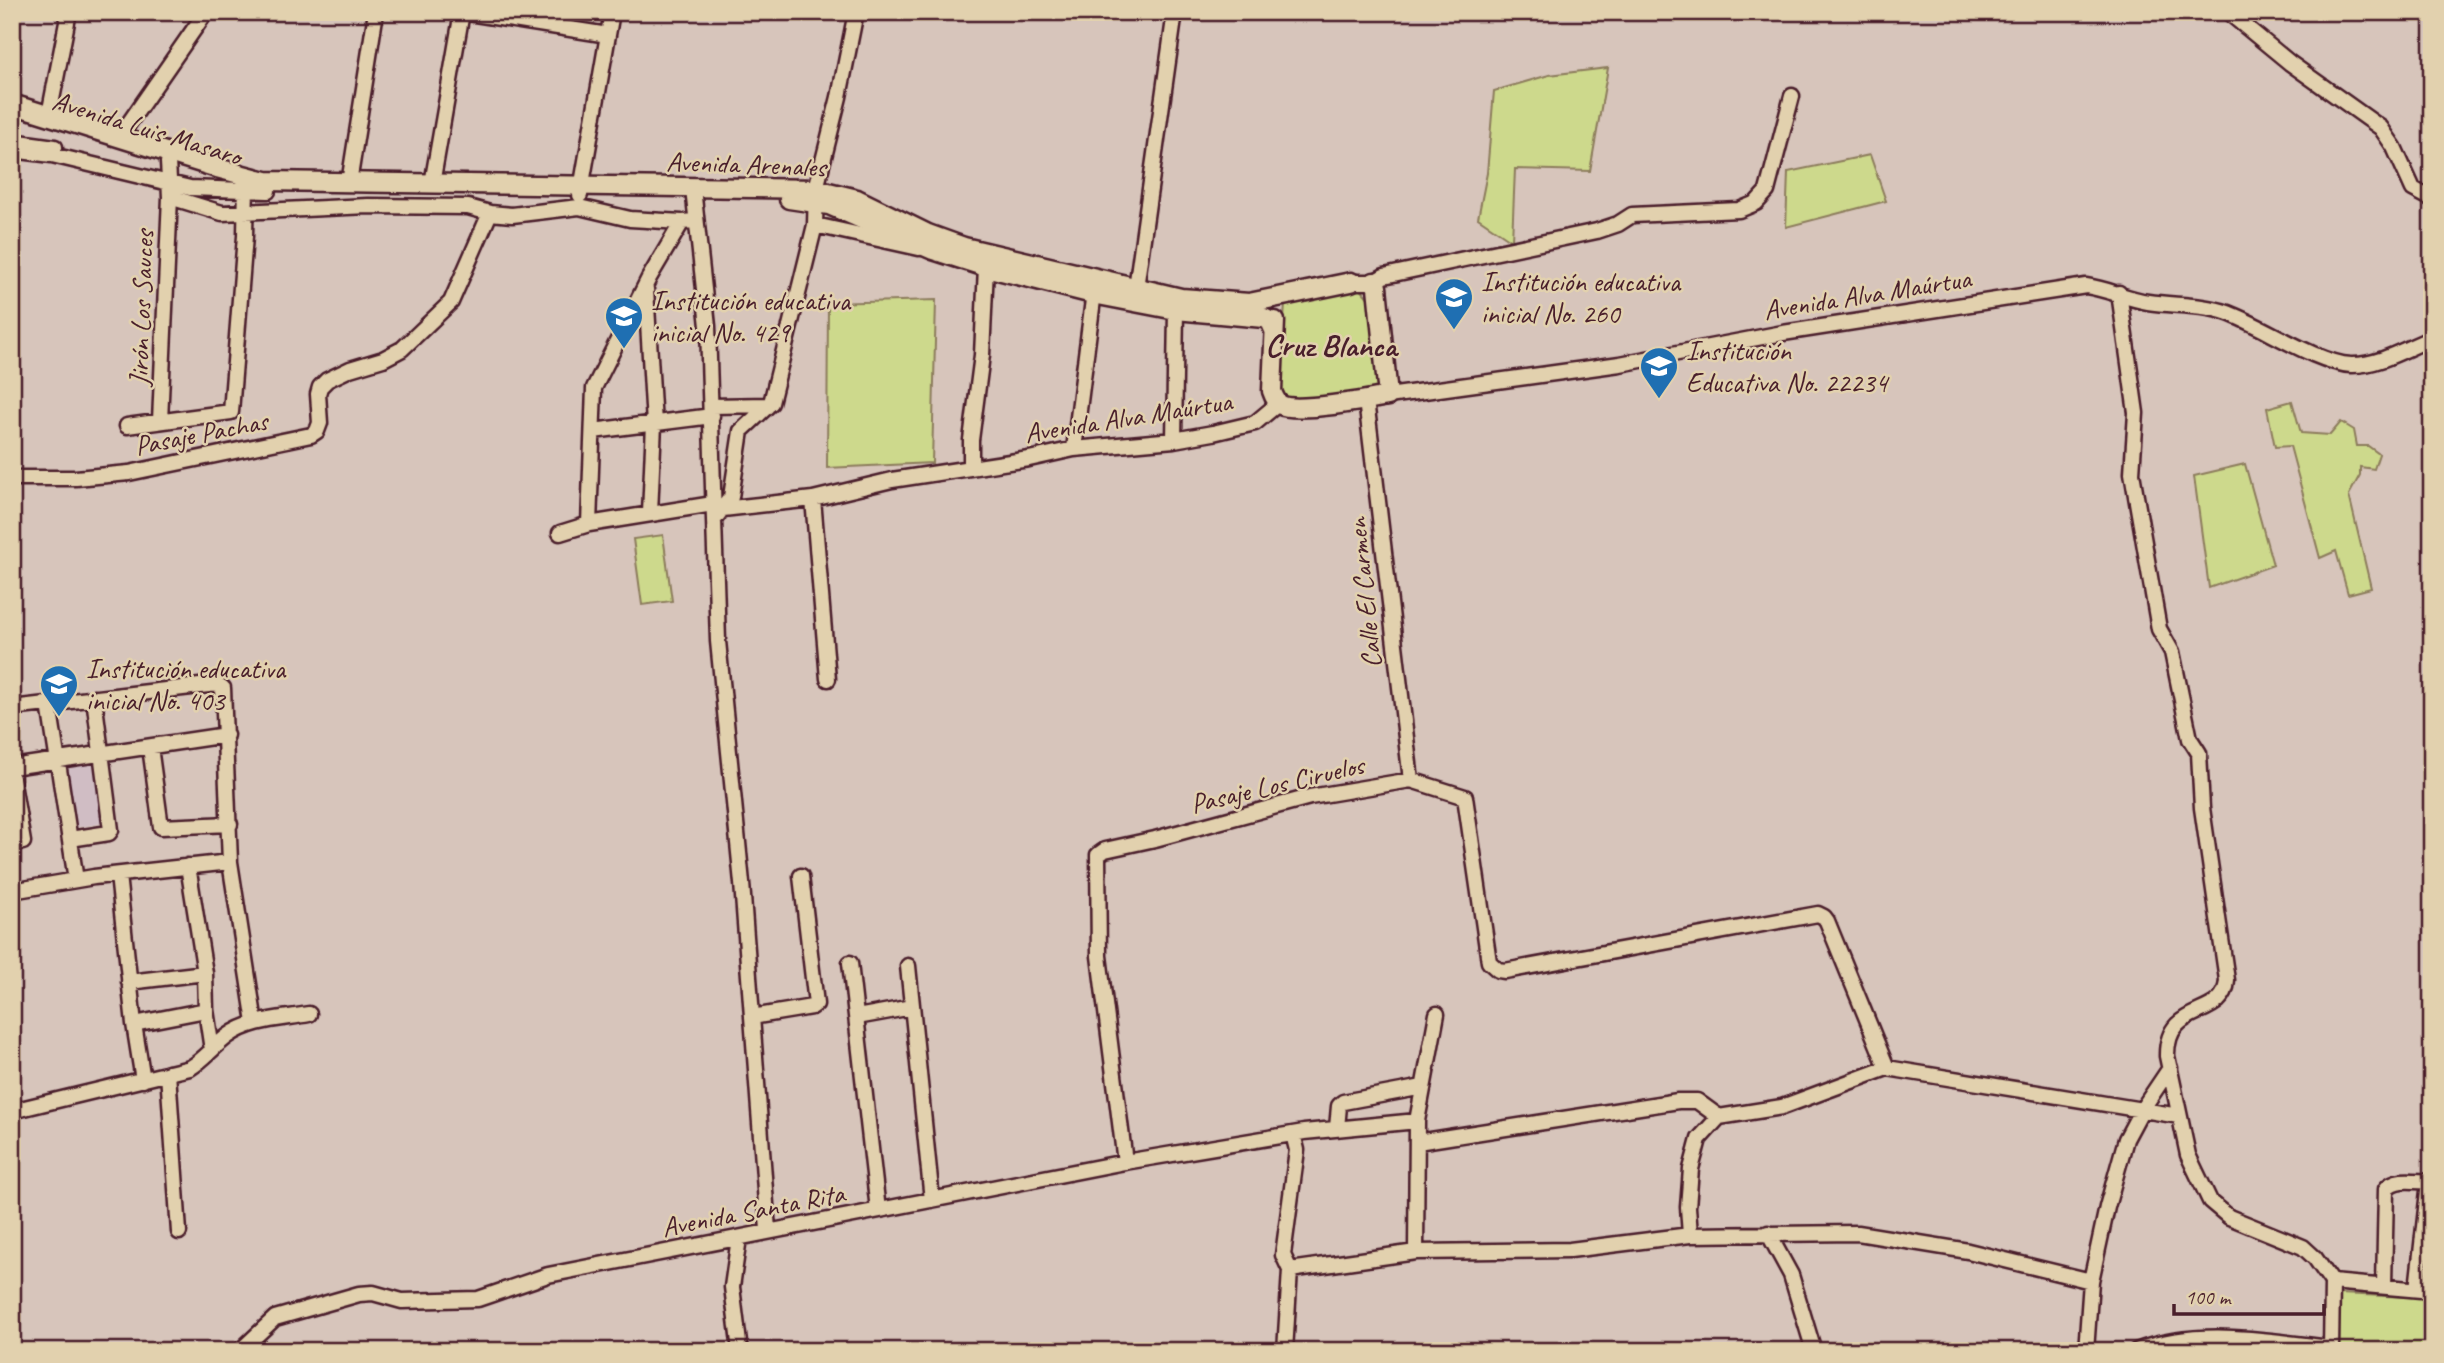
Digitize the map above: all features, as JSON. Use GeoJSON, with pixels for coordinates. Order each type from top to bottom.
{"type":"FeatureCollection","features":[{"type":"Feature","properties":{"kind":"main road","name":"Avenida Luis Masaro"},"geometry":{"type":"LineString","coordinates":[[12,104],[120,136],[168,174]]}},
{"type":"Feature","properties":{"kind":"main road","name":"Avenida Luis Masaro"},"geometry":{"type":"LineString","coordinates":[[12,115],[168,174],[267,186]]}},
{"type":"Feature","properties":{"kind":"main road","name":"Avenida Arenales"},"geometry":{"type":"LineString","coordinates":[[168,174],[217,168],[267,186],[432,184],[582,191],[816,195],[857,199],[928,234],[964,247],[1176,310],[1264,318],[1270,321],[1275,330]]}},
{"type":"Feature","properties":{"kind":"main road"},"geometry":{"type":"LineString","coordinates":[[267,186],[582,191]]}},
{"type":"Feature","properties":{"kind":"main road","name":"Avenida Arenales"},"geometry":{"type":"LineString","coordinates":[[816,195],[829,205],[933,250],[986,267],[1095,287],[1136,288],[1181,298],[1249,303],[1350,282]]}},
{"type":"Feature","properties":{"kind":"main road"},"geometry":{"type":"LineString","coordinates":[[1374,282],[1377,287],[1388,397]]}},
{"type":"Feature","properties":{"kind":"main road"},"geometry":{"type":"LineString","coordinates":[[1278,298],[1272,391],[1279,403]]}},
{"type":"Feature","properties":{"kind":"main road","name":"Avenida Alva Maúrtua"},"geometry":{"type":"LineString","coordinates":[[1279,403],[1296,407],[1388,397]]}},
{"type":"Feature","properties":{"kind":"street"},"geometry":{"type":"LineString","coordinates":[[49,115],[69,12]]}},
{"type":"Feature","properties":{"kind":"street"},"geometry":{"type":"LineString","coordinates":[[120,136],[206,12]]}},
{"type":"Feature","properties":{"kind":"street"},"geometry":{"type":"LineString","coordinates":[[349,183],[376,12]]}},
{"type":"Feature","properties":{"kind":"street"},"geometry":{"type":"LineString","coordinates":[[432,184],[462,12],[608,35]]}},
{"type":"Feature","properties":{"kind":"street"},"geometry":{"type":"LineString","coordinates":[[582,191],[612,12]]}},
{"type":"Feature","properties":{"kind":"street"},"geometry":{"type":"LineString","coordinates":[[717,511],[731,497],[741,431],[769,405],[815,225],[816,195],[856,12]]}},
{"type":"Feature","properties":{"kind":"street"},"geometry":{"type":"LineString","coordinates":[[1136,288],[1175,12]]}},
{"type":"Feature","properties":{"kind":"street"},"geometry":{"type":"LineString","coordinates":[[2228,12],[2290,63],[2381,128],[2394,147],[2413,189],[2432,199]]}},
{"type":"Feature","properties":{"kind":"street"},"geometry":{"type":"LineString","coordinates":[[1350,282],[1374,282],[1384,275],[1597,231],[1618,224],[1632,215],[1739,210],[1756,203],[1767,191],[1792,96]]}},
{"type":"Feature","properties":{"kind":"street"},"geometry":{"type":"LineString","coordinates":[[12,141],[65,149],[118,165],[168,174],[222,213],[368,206],[468,208],[512,215],[579,207],[630,219],[688,222]]}},
{"type":"Feature","properties":{"kind":"street","name":"Avenida Arenales"},"geometry":{"type":"LineString","coordinates":[[12,150],[168,174]]}},
{"type":"Feature","properties":{"kind":"street","name":"Jirón Los Sauces"},"geometry":{"type":"LineString","coordinates":[[160,421],[168,174]]}},
{"type":"Feature","properties":{"kind":"street"},"geometry":{"type":"LineString","coordinates":[[127,426],[231,412],[246,213],[242,184]]}},
{"type":"Feature","properties":{"kind":"street"},"geometry":{"type":"LineString","coordinates":[[693,192],[688,222],[708,326],[717,511],[719,641],[742,883],[768,1230]]}},
{"type":"Feature","properties":{"kind":"street","name":"Pasaje Pachas"},"geometry":{"type":"LineString","coordinates":[[12,478],[76,478],[129,473],[311,435],[317,431],[320,423],[318,394],[320,387],[327,380],[402,349],[451,302],[490,213]]}},
{"type":"Feature","properties":{"kind":"street"},"geometry":{"type":"LineString","coordinates":[[589,524],[594,388],[645,288],[688,222]]}},
{"type":"Feature","properties":{"kind":"street"},"geometry":{"type":"LineString","coordinates":[[815,225],[902,246],[933,250]]}},
{"type":"Feature","properties":{"kind":"street"},"geometry":{"type":"LineString","coordinates":[[971,467],[971,440],[982,355],[986,267]]}},
{"type":"Feature","properties":{"kind":"street","name":"Avenida Alva Maúrtua"},"geometry":{"type":"LineString","coordinates":[[1388,397],[1620,364],[1796,331],[2086,286],[2147,302],[2215,309],[2245,320],[2327,359],[2353,365],[2378,360],[2432,338]]}},
{"type":"Feature","properties":{"kind":"street"},"geometry":{"type":"LineString","coordinates":[[1074,449],[1095,287]]}},
{"type":"Feature","properties":{"kind":"street"},"geometry":{"type":"LineString","coordinates":[[645,288],[654,424],[650,513]]}},
{"type":"Feature","properties":{"kind":"street"},"geometry":{"type":"LineString","coordinates":[[2119,293],[2136,413],[2132,473],[2159,629],[2172,652],[2190,739],[2199,753],[2202,808],[2227,980],[2227,987],[2220,1000],[2178,1022],[2170,1032],[2167,1044],[2169,1068],[2179,1116],[2188,1155],[2210,1201],[2218,1211],[2303,1248],[2315,1258],[2332,1282],[2331,1350],[2236,1338],[2182,1338],[2136,1351]]}},
{"type":"Feature","properties":{"kind":"street"},"geometry":{"type":"LineString","coordinates":[[1174,440],[1176,310]]}},
{"type":"Feature","properties":{"kind":"street","name":"Calle El Carmen"},"geometry":{"type":"LineString","coordinates":[[1366,400],[1411,780]]}},
{"type":"Feature","properties":{"kind":"street","name":"Avenida Alva Maúrtua"},"geometry":{"type":"LineString","coordinates":[[560,533],[589,524],[650,513],[717,511],[813,499],[892,480],[1030,459],[1074,449],[1174,440],[1250,425],[1279,403]]}},
{"type":"Feature","properties":{"kind":"street"},"geometry":{"type":"LineString","coordinates":[[593,431],[654,424],[711,411],[769,405]]}},
{"type":"Feature","properties":{"kind":"street"},"geometry":{"type":"LineString","coordinates":[[813,499],[828,679]]}},
{"type":"Feature","properties":{"kind":"street"},"geometry":{"type":"LineString","coordinates":[[12,708],[217,684],[224,691],[230,862],[255,1023]]}},
{"type":"Feature","properties":{"kind":"street"},"geometry":{"type":"LineString","coordinates":[[70,839],[108,833],[111,830],[94,698]]}},
{"type":"Feature","properties":{"kind":"street"},"geometry":{"type":"LineString","coordinates":[[49,704],[76,880]]}},
{"type":"Feature","properties":{"kind":"street"},"geometry":{"type":"LineString","coordinates":[[12,767],[226,735]]}},
{"type":"Feature","properties":{"kind":"street"},"geometry":{"type":"LineString","coordinates":[[150,747],[161,827],[230,824]]}},
{"type":"Feature","properties":{"kind":"street"},"geometry":{"type":"LineString","coordinates":[[12,778],[23,842]]}},
{"type":"Feature","properties":{"kind":"street","name":"Pasaje Los Ciruelos"},"geometry":{"type":"LineString","coordinates":[[1125,1162],[1099,956],[1096,862],[1100,853],[1310,797],[1411,780],[1465,797],[1489,962],[1498,970],[1518,969],[1818,914],[1828,921],[1887,1069]]}},
{"type":"Feature","properties":{"kind":"street"},"geometry":{"type":"LineString","coordinates":[[12,891],[76,880],[230,862]]}},
{"type":"Feature","properties":{"kind":"street"},"geometry":{"type":"LineString","coordinates":[[188,866],[205,973],[206,1010],[212,1050]]}},
{"type":"Feature","properties":{"kind":"street"},"geometry":{"type":"LineString","coordinates":[[118,875],[134,1024],[143,1080]]}},
{"type":"Feature","properties":{"kind":"street"},"geometry":{"type":"LineString","coordinates":[[751,1017],[812,1007],[816,1004],[801,876]]}},
{"type":"Feature","properties":{"kind":"street"},"geometry":{"type":"LineString","coordinates":[[850,963],[878,1210]]}},
{"type":"Feature","properties":{"kind":"street"},"geometry":{"type":"LineString","coordinates":[[908,966],[932,1200]]}},
{"type":"Feature","properties":{"kind":"street"},"geometry":{"type":"LineString","coordinates":[[129,982],[205,973]]}},
{"type":"Feature","properties":{"kind":"street"},"geometry":{"type":"LineString","coordinates":[[858,1017],[912,1007]]}},
{"type":"Feature","properties":{"kind":"street"},"geometry":{"type":"LineString","coordinates":[[134,1024],[206,1010]]}},
{"type":"Feature","properties":{"kind":"street"},"geometry":{"type":"LineString","coordinates":[[12,1111],[190,1068],[235,1031],[255,1023],[309,1014]]}},
{"type":"Feature","properties":{"kind":"street"},"geometry":{"type":"LineString","coordinates":[[1416,1252],[1418,1121],[1437,1014]]}},
{"type":"Feature","properties":{"kind":"street"},"geometry":{"type":"LineString","coordinates":[[2086,1351],[2091,1281],[2107,1207],[2126,1139],[2169,1068]]}},
{"type":"Feature","properties":{"kind":"street"},"geometry":{"type":"LineString","coordinates":[[1690,1235],[1688,1207],[1691,1169],[1699,1139],[1718,1117],[1782,1107],[1887,1069],[2179,1116]]}},
{"type":"Feature","properties":{"kind":"street"},"geometry":{"type":"LineString","coordinates":[[169,1073],[179,1231]]}},
{"type":"Feature","properties":{"kind":"street"},"geometry":{"type":"LineString","coordinates":[[1337,1128],[1339,1106],[1343,1102],[1423,1087]]}},
{"type":"Feature","properties":{"kind":"street"},"geometry":{"type":"LineString","coordinates":[[1417,1142],[1678,1101],[1697,1101],[1718,1117]]}},
{"type":"Feature","properties":{"kind":"street","name":"Avenida Santa Rita"},"geometry":{"type":"LineString","coordinates":[[240,1351],[272,1319],[359,1294],[373,1293],[400,1301],[482,1299],[548,1275],[1125,1162],[1293,1134],[1418,1121]]}},
{"type":"Feature","properties":{"kind":"street"},"geometry":{"type":"LineString","coordinates":[[1285,1351],[1290,1270],[1283,1255],[1297,1150],[1293,1134]]}},
{"type":"Feature","properties":{"kind":"street"},"geometry":{"type":"LineString","coordinates":[[2384,1286],[2386,1189],[2391,1182],[2430,1182],[2417,1289]]}},
{"type":"Feature","properties":{"kind":"street"},"geometry":{"type":"LineString","coordinates":[[1768,1233],[1791,1275],[1814,1351]]}},
{"type":"Feature","properties":{"kind":"street"},"geometry":{"type":"LineString","coordinates":[[1290,1270],[1416,1252],[1570,1250],[1690,1235],[1858,1233],[1968,1251],[2091,1281]]}},
{"type":"Feature","properties":{"kind":"street"},"geometry":{"type":"LineString","coordinates":[[738,1238],[732,1287],[740,1351]]}},
{"type":"Feature","properties":{"kind":"street"},"geometry":{"type":"LineString","coordinates":[[2332,1282],[2432,1291]]}},
{"type":"Feature","properties":{"kind":"shaded area"},"geometry":{"type":"Polygon","coordinates":[[[94,755],[104,823],[71,828],[61,760],[94,755]]]}},
{"type":"Feature","properties":{"kind":"green space"},"geometry":{"type":"Polygon","coordinates":[[[1608,68],[1590,171],[1515,169],[1512,241],[1478,218],[1487,173],[1494,91],[1549,75],[1608,68]]]}},
{"type":"Feature","properties":{"kind":"green space"},"geometry":{"type":"Polygon","coordinates":[[[1870,155],[1886,201],[1786,227],[1788,172],[1870,155]]]}},
{"type":"Feature","properties":{"kind":"green space"},"geometry":{"type":"Polygon","coordinates":[[[1359,287],[1370,300],[1380,392],[1295,401],[1280,392],[1285,303],[1359,287]]]}},
{"type":"Feature","properties":{"kind":"green space"},"geometry":{"type":"Polygon","coordinates":[[[936,300],[932,463],[827,468],[828,303],[936,300]]]}},
{"type":"Feature","properties":{"kind":"green space"},"geometry":{"type":"Polygon","coordinates":[[[2292,401],[2301,433],[2330,435],[2341,422],[2354,430],[2357,446],[2368,446],[2379,454],[2374,469],[2360,467],[2360,475],[2349,495],[2371,588],[2348,594],[2336,551],[2320,558],[2290,446],[2275,447],[2267,408],[2292,401]]]}},
{"type":"Feature","properties":{"kind":"green space"},"geometry":{"type":"Polygon","coordinates":[[[2245,464],[2273,565],[2209,588],[2194,476],[2245,464]]]}},
{"type":"Feature","properties":{"kind":"green space"},"geometry":{"type":"Polygon","coordinates":[[[663,535],[672,601],[642,605],[633,539],[663,535]]]}},
{"type":"Feature","properties":{"kind":"green space"},"geometry":{"type":"Polygon","coordinates":[[[2339,1294],[2432,1298],[2432,1351],[2337,1351],[2339,1294]]]}},
{"type":"Feature","properties":{"kind":"place","name":"Institución educativa inicial No. 260"},"geometry":{"type":"Point","coordinates":[1454,331]}},
{"type":"Feature","properties":{"kind":"place","name":"Institución educativa inicial No. 429"},"geometry":{"type":"Point","coordinates":[624,350]}},
{"type":"Feature","properties":{"kind":"place","name":"Institución Educativa No. 22234"},"geometry":{"type":"Point","coordinates":[1659,400]}},
{"type":"Feature","properties":{"kind":"place","name":"Institución educativa inicial No. 403"},"geometry":{"type":"Point","coordinates":[59,718]}},
{"type":"Feature","properties":{"kind":"district","name":"Cruz Blanca"},"geometry":{"type":"Point","coordinates":[1331,345]}}]}
